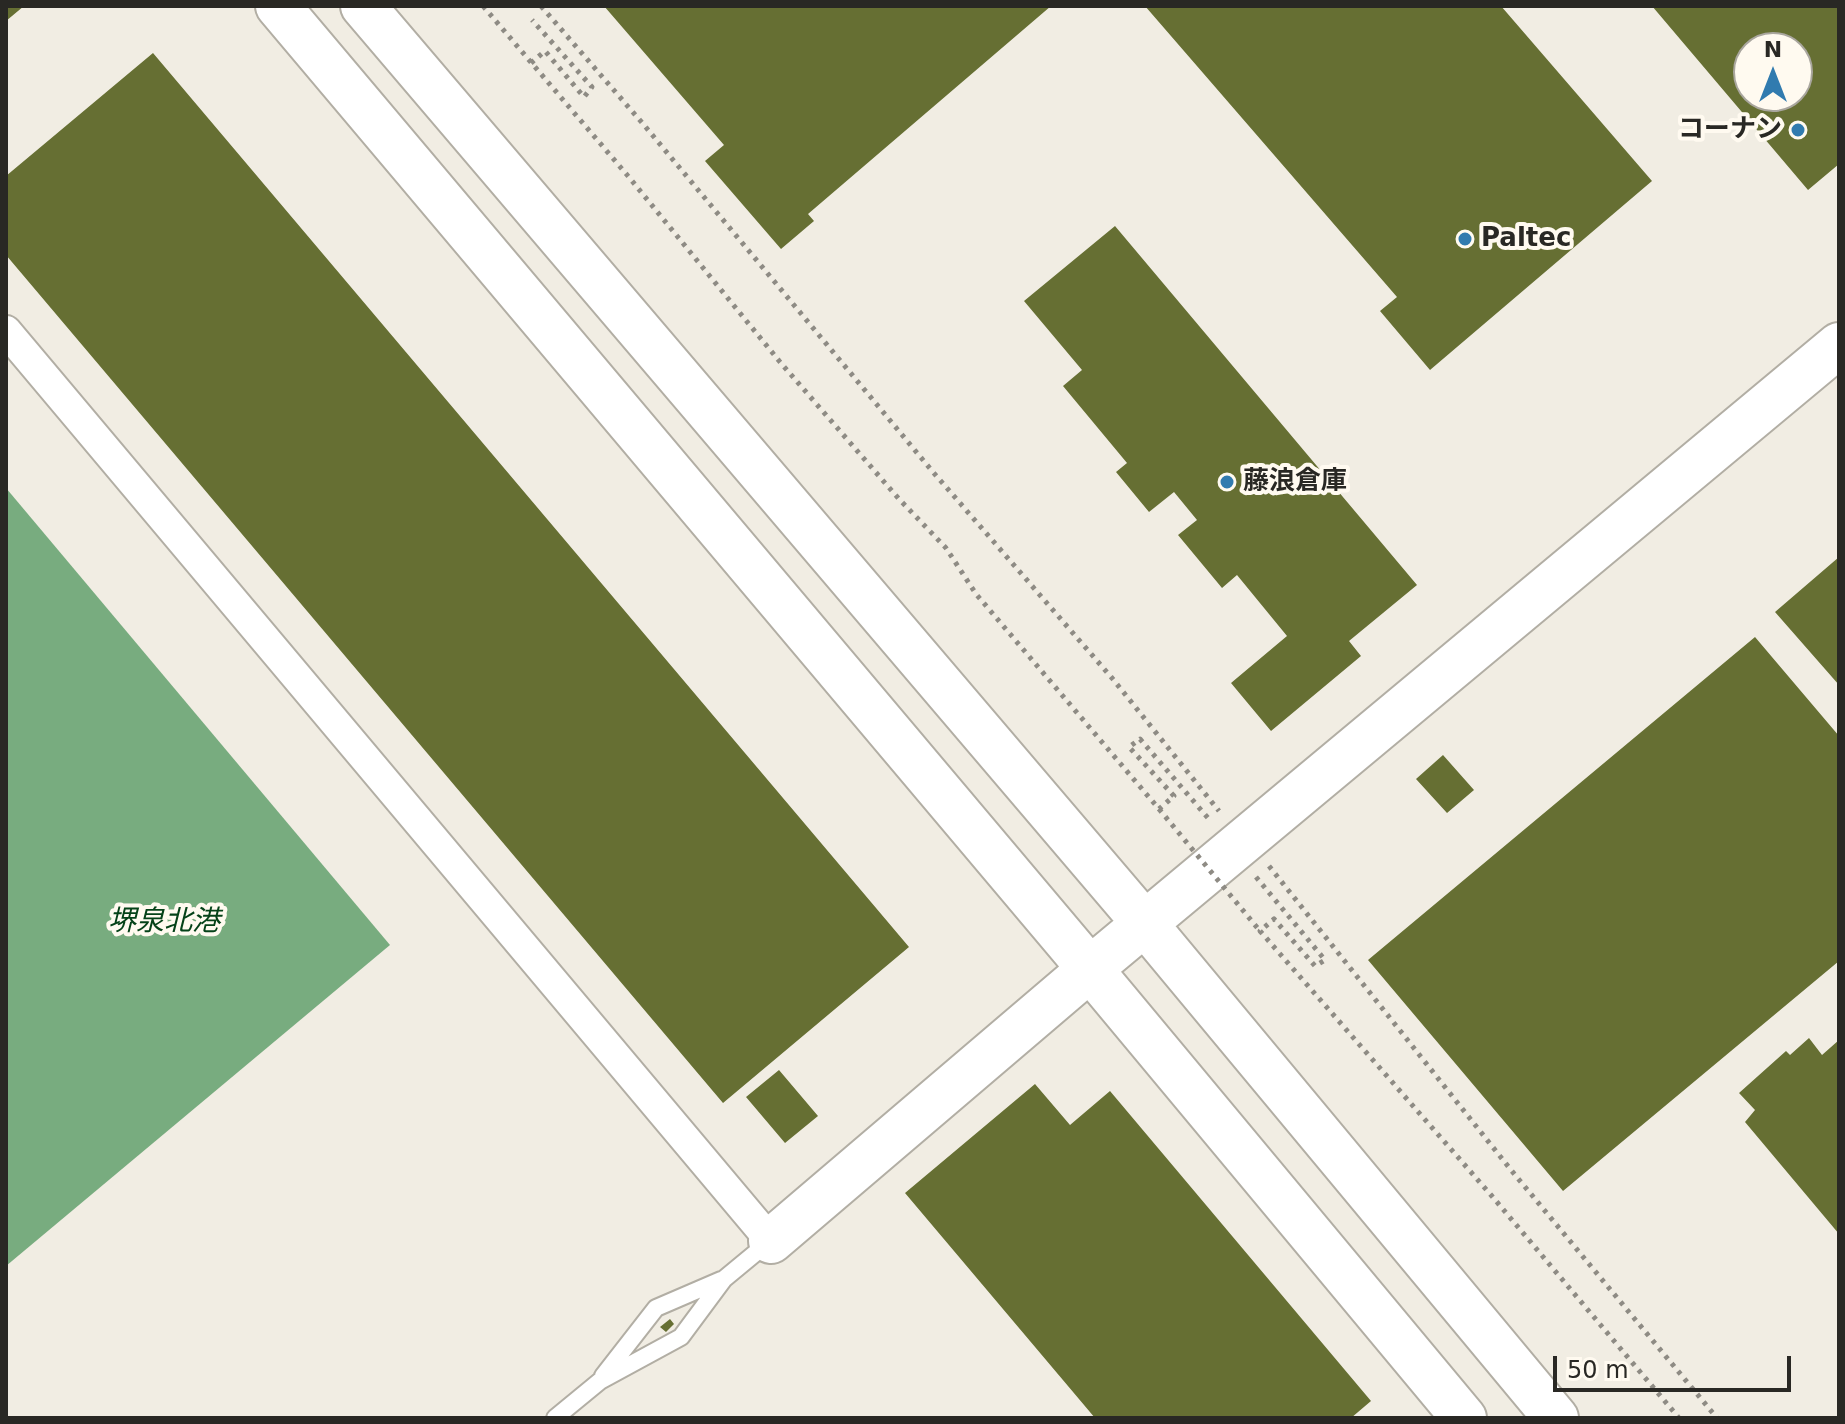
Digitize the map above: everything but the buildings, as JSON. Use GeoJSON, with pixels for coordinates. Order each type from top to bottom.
{"type":"FeatureCollection","features":[{"type":"Feature","properties":{"kind":"street"},"geometry":{"type":"LineString","coordinates":[[278,6],[1090,969],[1464,1418]]}},
{"type":"Feature","properties":{"kind":"street"},"geometry":{"type":"LineString","coordinates":[[363,6],[1146,925],[1556,1418]]}},
{"type":"Feature","properties":{"kind":"street"},"geometry":{"type":"LineString","coordinates":[[6,331],[771,1241],[1090,969],[1839,345]]}},
{"type":"Feature","properties":{"kind":"lane"},"geometry":{"type":"LineString","coordinates":[[555,1418],[600,1381],[681,1337],[724,1279],[771,1241]]}},
{"type":"Feature","properties":{"kind":"lane"},"geometry":{"type":"LineString","coordinates":[[600,1381],[656,1308],[724,1279]]}},
{"type":"Feature","properties":{"kind":"path"},"geometry":{"type":"LineString","coordinates":[[483,6],[628,176],[780,362],[899,499],[946,548],[976,594],[1260,931],[1491,1195],[1679,1418]]}},
{"type":"Feature","properties":{"kind":"path"},"geometry":{"type":"LineString","coordinates":[[541,6],[933,472],[1112,678],[1219,811]]}},
{"type":"Feature","properties":{"kind":"path"},"geometry":{"type":"LineString","coordinates":[[531,63],[545,51],[584,97],[592,87],[532,20]]}},
{"type":"Feature","properties":{"kind":"path"},"geometry":{"type":"LineString","coordinates":[[1159,809],[1174,796],[1129,747],[1140,739],[1208,818]]}},
{"type":"Feature","properties":{"kind":"path"},"geometry":{"type":"LineString","coordinates":[[1266,860],[1271,871],[1511,1170],[1717,1418]]}},
{"type":"Feature","properties":{"kind":"path"},"geometry":{"type":"LineString","coordinates":[[1255,876],[1325,960],[1315,966],[1274,919],[1260,931]]}},
{"type":"Feature","properties":{"kind":"water","name":"堺泉北港"},"geometry":{"type":"Polygon","coordinates":[[[6,488],[390,945],[6,1266],[6,488]]]}},
{"type":"Feature","properties":{"kind":"place","name":"コーナン"},"geometry":{"type":"Point","coordinates":[1798,130]}},
{"type":"Feature","properties":{"kind":"place","name":"Paltec"},"geometry":{"type":"Point","coordinates":[1465,239]}},
{"type":"Feature","properties":{"kind":"place","name":"藤浪倉庫"},"geometry":{"type":"Point","coordinates":[1227,482]}}]}
